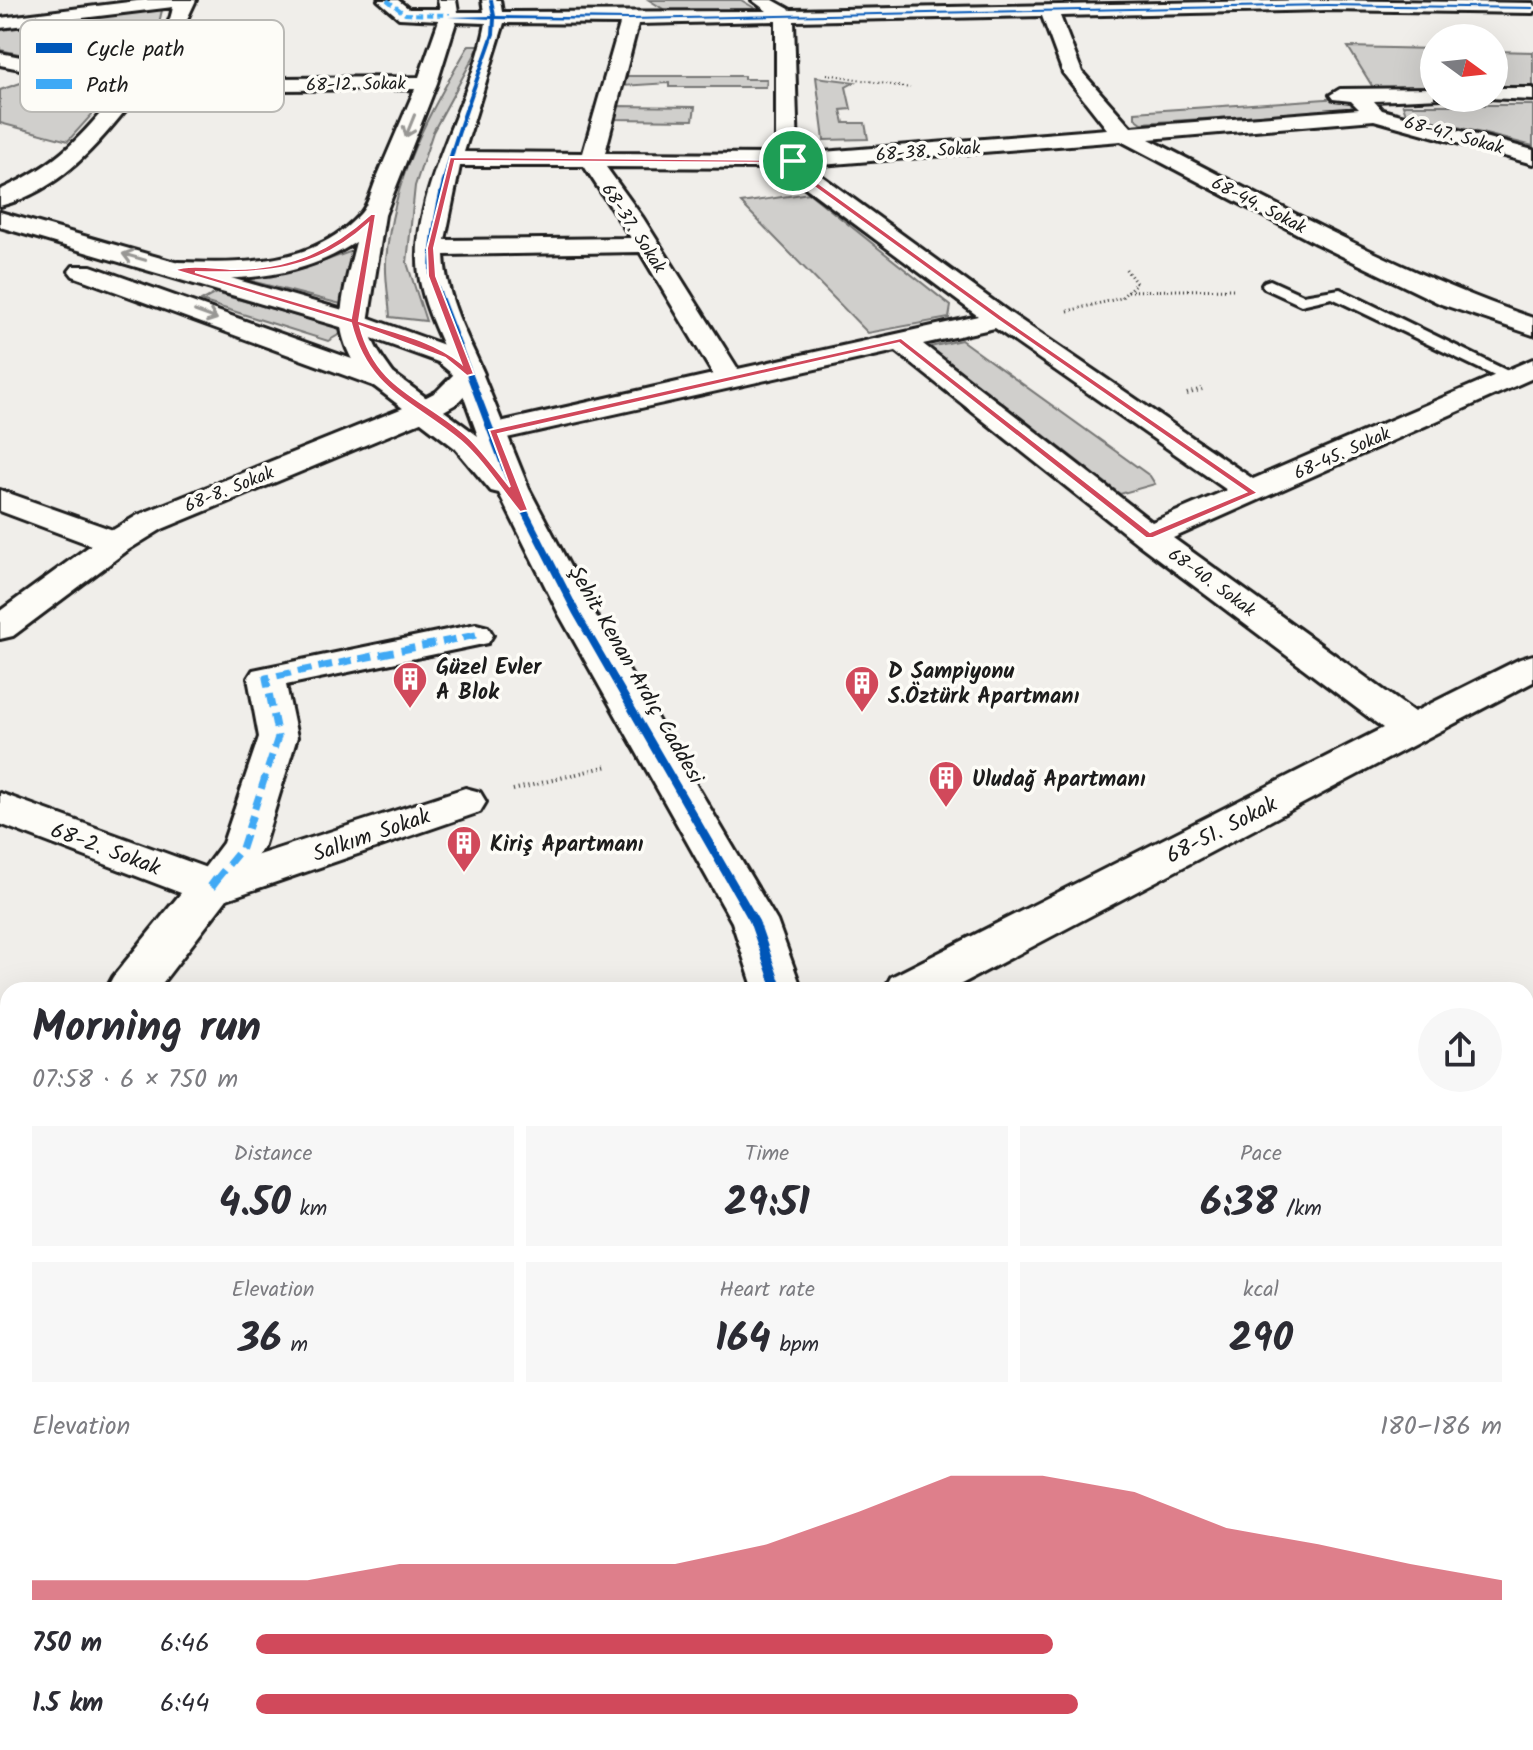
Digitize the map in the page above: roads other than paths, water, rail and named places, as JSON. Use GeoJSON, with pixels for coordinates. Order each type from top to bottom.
{"type":"FeatureCollection","features":[{"type":"Feature","properties":{"kind":"street"},"geometry":{"type":"LineString","coordinates":[[24,20],[185,0],[180,20]]}},
{"type":"Feature","properties":{"kind":"street"},"geometry":{"type":"LineString","coordinates":[[387,0],[405,14],[630,19],[1186,4],[1385,2],[1533,8]]}},
{"type":"Feature","properties":{"kind":"street"},"geometry":{"type":"LineString","coordinates":[[761,0],[785,14]]}},
{"type":"Feature","properties":{"kind":"street"},"geometry":{"type":"LineString","coordinates":[[956,0],[975,10]]}},
{"type":"Feature","properties":{"kind":"street","name":"68-44. Sokak"},"geometry":{"type":"LineString","coordinates":[[1049,10],[1073,73],[1128,136],[1324,238],[1450,298],[1533,327]]}},
{"type":"Feature","properties":{"kind":"street"},"geometry":{"type":"LineString","coordinates":[[785,14],[787,154],[801,173],[1000,319],[1253,493]]}},
{"type":"Feature","properties":{"kind":"street"},"geometry":{"type":"LineString","coordinates":[[384,380],[362,351],[354,322],[373,215],[427,83],[447,17]]}},
{"type":"Feature","properties":{"kind":"street"},"geometry":{"type":"LineString","coordinates":[[493,17],[430,248],[645,245]]}},
{"type":"Feature","properties":{"kind":"street","name":"68-37. Sokak"},"geometry":{"type":"LineString","coordinates":[[630,19],[592,160],[599,176],[631,218],[730,378]]}},
{"type":"Feature","properties":{"kind":"street"},"geometry":{"type":"LineString","coordinates":[[0,23],[20,21]]}},
{"type":"Feature","properties":{"kind":"street","name":"68-12. Sokak"},"geometry":{"type":"LineString","coordinates":[[0,59],[20,64]]}},
{"type":"Feature","properties":{"kind":"street","name":"68-12. Sokak"},"geometry":{"type":"LineString","coordinates":[[284,84],[427,83]]}},
{"type":"Feature","properties":{"kind":"street"},"geometry":{"type":"LineString","coordinates":[[1322,95],[1420,94]]}},
{"type":"Feature","properties":{"kind":"street"},"geometry":{"type":"LineString","coordinates":[[1508,94],[1533,94]]}},
{"type":"Feature","properties":{"kind":"street"},"geometry":{"type":"LineString","coordinates":[[1357,95],[1375,114]]}},
{"type":"Feature","properties":{"kind":"street"},"geometry":{"type":"LineString","coordinates":[[1104,112],[1134,110]]}},
{"type":"Feature","properties":{"kind":"street"},"geometry":{"type":"LineString","coordinates":[[0,199],[66,165],[111,112]]}},
{"type":"Feature","properties":{"kind":"street","name":"68-38. Sokak"},"geometry":{"type":"LineString","coordinates":[[452,159],[793,161],[1375,114]]}},
{"type":"Feature","properties":{"kind":"street","name":"68-47. Sokak"},"geometry":{"type":"LineString","coordinates":[[1375,114],[1533,157]]}},
{"type":"Feature","properties":{"kind":"street"},"geometry":{"type":"LineString","coordinates":[[178,270],[252,271],[290,264],[334,248],[373,215]]}},
{"type":"Feature","properties":{"kind":"street"},"geometry":{"type":"LineString","coordinates":[[0,219],[354,322],[448,356],[470,374]]}},
{"type":"Feature","properties":{"kind":"street"},"geometry":{"type":"LineString","coordinates":[[0,245],[33,255]]}},
{"type":"Feature","properties":{"kind":"street","name":"Şehit Kenan Ardıç Caddesi"},"geometry":{"type":"LineString","coordinates":[[430,248],[432,276],[441,305],[524,510],[577,614],[754,921],[775,982]]}},
{"type":"Feature","properties":{"kind":"street","name":"Şehit Kenan Ardıç Caddesi"},"geometry":{"type":"LineString","coordinates":[[60,264],[384,380],[466,441],[524,510]]}},
{"type":"Feature","properties":{"kind":"street"},"geometry":{"type":"LineString","coordinates":[[493,432],[1000,319]]}},
{"type":"Feature","properties":{"kind":"street","name":"68-40. Sokak"},"geometry":{"type":"LineString","coordinates":[[901,341],[1149,536],[1413,731]]}},
{"type":"Feature","properties":{"kind":"street","name":"68-45. Sokak"},"geometry":{"type":"LineString","coordinates":[[1149,536],[1522,373]]}},
{"type":"Feature","properties":{"kind":"street","name":"68-8. Sokak"},"geometry":{"type":"LineString","coordinates":[[0,628],[116,543],[182,507],[424,410],[446,398],[470,374]]}},
{"type":"Feature","properties":{"kind":"street"},"geometry":{"type":"LineString","coordinates":[[0,500],[116,543]]}},
{"type":"Feature","properties":{"kind":"street"},"geometry":{"type":"LineString","coordinates":[[136,982],[242,848],[278,737],[266,678],[476,635]]}},
{"type":"Feature","properties":{"kind":"street","name":"68-51. Sokak"},"geometry":{"type":"LineString","coordinates":[[924,982],[1533,667]]}},
{"type":"Feature","properties":{"kind":"street","name":"Salkım Sokak"},"geometry":{"type":"LineString","coordinates":[[211,887],[465,802]]}},
{"type":"Feature","properties":{"kind":"street","name":"68-2. Sokak"},"geometry":{"type":"LineString","coordinates":[[0,808],[211,887]]}},
{"type":"Feature","properties":{"kind":"lane"},"geometry":{"type":"LineString","coordinates":[[1270,285],[1301,300],[1334,293],[1522,373]]}},
{"type":"Feature","properties":{"kind":"place","name":"Güzel Evler A Blok"},"geometry":{"type":"Point","coordinates":[410,710]}},
{"type":"Feature","properties":{"kind":"place","name":"D Şampiyonu S.Öztürk Apartmanı"},"geometry":{"type":"Point","coordinates":[862,714]}},
{"type":"Feature","properties":{"kind":"place","name":"Uludağ Apartmanı"},"geometry":{"type":"Point","coordinates":[946,809]}},
{"type":"Feature","properties":{"kind":"place","name":"Kiriş Apartmanı"},"geometry":{"type":"Point","coordinates":[464,874]}}]}
